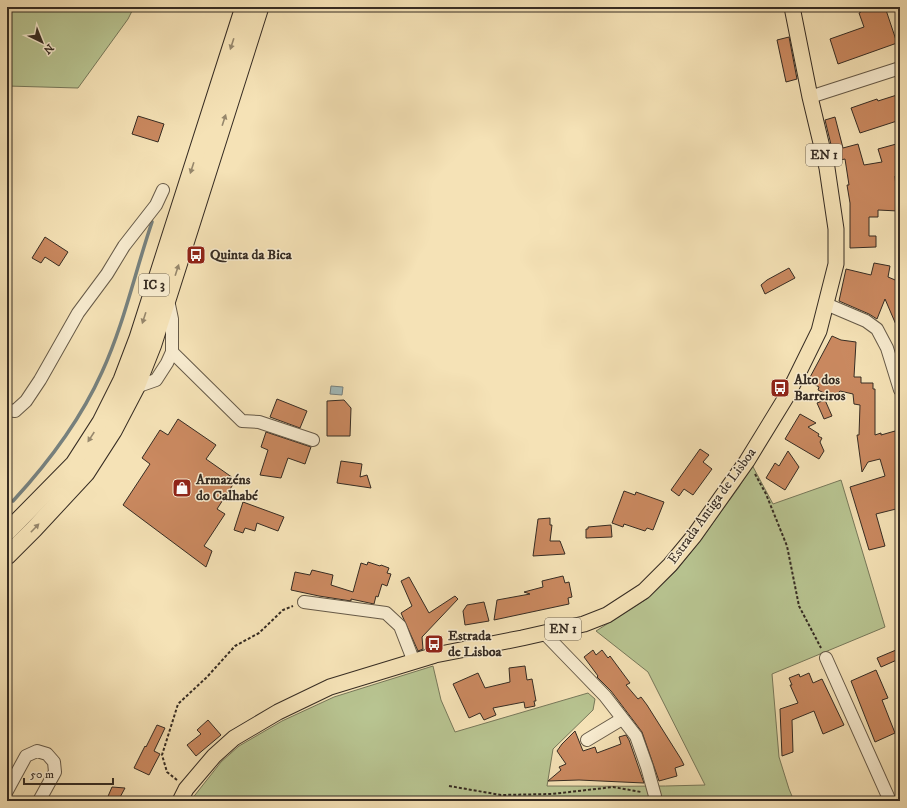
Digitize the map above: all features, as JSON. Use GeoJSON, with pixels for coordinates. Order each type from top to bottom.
{"type":"FeatureCollection","features":[{"type":"Feature","properties":{"kind":"highway","name":"IC 3"},"geometry":{"type":"LineString","coordinates":[[7,532],[74,464],[101,422],[122,380],[138,338],[244,7]]}},
{"type":"Feature","properties":{"kind":"highway","name":"IC 3"},"geometry":{"type":"LineString","coordinates":[[7,556],[86,473],[113,431],[136,387],[153,344],[168,299],[260,7]]}},
{"type":"Feature","properties":{"kind":"main road","name":"Estrada Antiga de Lisboa"},"geometry":{"type":"LineString","coordinates":[[183,795],[214,756],[234,738],[278,712],[330,687],[435,655],[584,624],[607,615],[644,591],[670,565],[689,542],[747,461],[791,387],[819,330],[836,264],[836,229],[827,168],[810,97],[792,7]]}},
{"type":"Feature","properties":{"kind":"street"},"geometry":{"type":"LineString","coordinates":[[810,97],[900,68]]}},
{"type":"Feature","properties":{"kind":"street"},"geometry":{"type":"LineString","coordinates":[[7,410],[15,411],[26,401],[40,380],[78,313],[107,274],[124,246],[156,205],[163,190]]}},
{"type":"Feature","properties":{"kind":"street"},"geometry":{"type":"LineString","coordinates":[[136,387],[156,380],[167,364],[172,352],[172,319],[168,299]]}},
{"type":"Feature","properties":{"kind":"street"},"geometry":{"type":"LineString","coordinates":[[826,304],[866,321],[877,329],[886,348],[900,390]]}},
{"type":"Feature","properties":{"kind":"street"},"geometry":{"type":"LineString","coordinates":[[172,352],[242,421],[259,422],[313,440]]}},
{"type":"Feature","properties":{"kind":"street"},"geometry":{"type":"LineString","coordinates":[[304,602],[386,613],[400,626],[414,662]]}},
{"type":"Feature","properties":{"kind":"street"},"geometry":{"type":"LineString","coordinates":[[544,633],[605,696],[636,736],[647,767],[654,796]]}},
{"type":"Feature","properties":{"kind":"street"},"geometry":{"type":"LineString","coordinates":[[826,658],[890,801]]}},
{"type":"Feature","properties":{"kind":"street"},"geometry":{"type":"LineString","coordinates":[[586,740],[622,719]]}},
{"type":"Feature","properties":{"kind":"street"},"geometry":{"type":"LineString","coordinates":[[7,791],[26,756],[37,751],[47,754],[54,762],[55,772],[39,801]]}},
{"type":"Feature","properties":{"kind":"path"},"geometry":{"type":"LineString","coordinates":[[747,461],[766,494],[787,546],[799,606],[826,658]]}},
{"type":"Feature","properties":{"kind":"path"},"geometry":{"type":"LineString","coordinates":[[183,795],[167,772],[162,756],[178,704],[207,677],[235,646],[259,632],[283,610],[304,602]]}},
{"type":"Feature","properties":{"kind":"path"},"geometry":{"type":"LineString","coordinates":[[449,786],[501,795],[552,794],[613,787],[634,790],[654,796]]}},
{"type":"Feature","properties":{"kind":"green space"},"geometry":{"type":"Polygon","coordinates":[[[7,7],[134,7],[128,19],[78,88],[7,86],[7,7]]]}},
{"type":"Feature","properties":{"kind":"green space"},"geometry":{"type":"Polygon","coordinates":[[[752,465],[773,504],[841,480],[885,627],[772,674],[779,757],[794,801],[191,801],[221,762],[239,746],[282,721],[334,697],[433,666],[441,700],[455,732],[588,693],[595,699],[593,710],[553,749],[547,786],[705,785],[648,672],[596,631],[648,598],[676,571],[739,487],[752,465]]]}},
{"type":"Feature","properties":{"kind":"water"},"geometry":{"type":"Polygon","coordinates":[[[331,386],[343,387],[342,395],[330,394],[331,386]]]}},
{"type":"Feature","properties":{"kind":"building"},"geometry":{"type":"Polygon","coordinates":[[[859,7],[885,7],[897,43],[838,64],[830,39],[864,27],[859,13],[861,12],[859,7]]]}},
{"type":"Feature","properties":{"kind":"building"},"geometry":{"type":"Polygon","coordinates":[[[789,37],[797,79],[786,82],[777,40],[789,37]]]}},
{"type":"Feature","properties":{"kind":"building"},"geometry":{"type":"Polygon","coordinates":[[[900,94],[900,120],[860,133],[851,108],[877,99],[878,101],[900,94]]]}},
{"type":"Feature","properties":{"kind":"building"},"geometry":{"type":"Polygon","coordinates":[[[138,116],[164,124],[158,142],[132,134],[138,116]]]}},
{"type":"Feature","properties":{"kind":"building"},"geometry":{"type":"Polygon","coordinates":[[[835,117],[843,148],[858,144],[864,165],[882,162],[878,149],[900,143],[900,174],[895,176],[898,211],[878,210],[878,217],[869,217],[869,236],[876,236],[876,247],[850,248],[850,203],[847,185],[849,185],[845,159],[835,161],[825,120],[835,117]]]}},
{"type":"Feature","properties":{"kind":"building"},"geometry":{"type":"Polygon","coordinates":[[[45,237],[68,252],[59,266],[45,257],[41,263],[32,258],[45,237]]]}},
{"type":"Feature","properties":{"kind":"building"},"geometry":{"type":"Polygon","coordinates":[[[874,263],[890,266],[888,277],[900,282],[900,334],[885,299],[877,319],[839,301],[846,269],[871,275],[874,263]]]}},
{"type":"Feature","properties":{"kind":"building"},"geometry":{"type":"Polygon","coordinates":[[[789,268],[795,278],[765,294],[761,285],[789,268]]]}},
{"type":"Feature","properties":{"kind":"building"},"geometry":{"type":"Polygon","coordinates":[[[832,336],[841,340],[856,342],[854,377],[861,377],[861,383],[873,383],[873,389],[875,389],[875,435],[895,431],[898,440],[900,440],[900,508],[876,514],[885,546],[869,550],[850,487],[885,476],[880,459],[868,462],[862,472],[857,435],[859,435],[860,405],[854,404],[853,394],[840,391],[834,398],[818,390],[819,387],[808,381],[832,336]]]}},
{"type":"Feature","properties":{"kind":"building"},"geometry":{"type":"Polygon","coordinates":[[[277,399],[307,411],[300,428],[270,417],[277,399]]]}},
{"type":"Feature","properties":{"kind":"building"},"geometry":{"type":"Polygon","coordinates":[[[344,400],[351,408],[350,436],[327,436],[327,401],[344,400]]]}},
{"type":"Feature","properties":{"kind":"building"},"geometry":{"type":"Polygon","coordinates":[[[825,400],[832,416],[824,419],[817,403],[825,400]]]}},
{"type":"Feature","properties":{"kind":"building"},"geometry":{"type":"Polygon","coordinates":[[[800,414],[816,423],[808,427],[819,434],[818,436],[822,438],[820,442],[824,451],[819,459],[785,439],[800,414]]]}},
{"type":"Feature","properties":{"kind":"building","name":"Armazéns do Calhabé"},"geometry":{"type":"Polygon","coordinates":[[[178,419],[216,445],[206,459],[236,480],[217,509],[225,514],[204,546],[212,551],[206,567],[123,505],[150,464],[142,458],[160,430],[168,435],[178,419]]]}},
{"type":"Feature","properties":{"kind":"building"},"geometry":{"type":"Polygon","coordinates":[[[266,432],[311,447],[305,464],[288,458],[281,478],[260,475],[268,450],[261,447],[266,432]]]}},
{"type":"Feature","properties":{"kind":"building"},"geometry":{"type":"Polygon","coordinates":[[[700,449],[709,455],[703,462],[712,469],[693,495],[684,489],[679,496],[671,490],[700,449]]]}},
{"type":"Feature","properties":{"kind":"building"},"geometry":{"type":"Polygon","coordinates":[[[788,451],[799,467],[785,490],[766,478],[775,463],[779,466],[788,451]]]}},
{"type":"Feature","properties":{"kind":"building"},"geometry":{"type":"Polygon","coordinates":[[[341,461],[362,464],[360,477],[367,475],[371,488],[337,483],[341,461]]]}},
{"type":"Feature","properties":{"kind":"building"},"geometry":{"type":"Polygon","coordinates":[[[624,491],[635,495],[636,492],[664,502],[653,530],[647,528],[645,531],[624,524],[623,527],[612,523],[624,491]]]}},
{"type":"Feature","properties":{"kind":"building"},"geometry":{"type":"Polygon","coordinates":[[[243,502],[284,517],[278,531],[257,523],[255,531],[245,528],[243,533],[234,530],[243,502]]]}},
{"type":"Feature","properties":{"kind":"building"},"geometry":{"type":"Polygon","coordinates":[[[550,518],[550,525],[552,525],[550,541],[560,541],[565,554],[533,556],[538,519],[550,518]]]}},
{"type":"Feature","properties":{"kind":"building"},"geometry":{"type":"Polygon","coordinates":[[[611,525],[612,537],[586,538],[586,529],[588,529],[588,527],[611,525]]]}},
{"type":"Feature","properties":{"kind":"building"},"geometry":{"type":"Polygon","coordinates":[[[368,562],[389,568],[387,573],[391,574],[387,586],[382,584],[374,604],[351,599],[351,601],[319,596],[291,590],[295,572],[310,575],[312,570],[333,575],[331,585],[353,592],[361,563],[367,565],[368,562]]]}},
{"type":"Feature","properties":{"kind":"building"},"geometry":{"type":"Polygon","coordinates":[[[563,576],[565,583],[569,582],[572,597],[568,598],[569,604],[494,620],[497,600],[530,594],[524,592],[543,587],[542,581],[563,576]]]}},
{"type":"Feature","properties":{"kind":"building"},"geometry":{"type":"Polygon","coordinates":[[[409,577],[429,613],[455,596],[458,599],[422,637],[423,649],[418,651],[401,613],[412,606],[401,581],[409,577]]]}},
{"type":"Feature","properties":{"kind":"building"},"geometry":{"type":"Polygon","coordinates":[[[484,602],[489,621],[465,625],[463,611],[467,605],[484,602]]]}},
{"type":"Feature","properties":{"kind":"building"},"geometry":{"type":"Polygon","coordinates":[[[593,650],[596,655],[602,650],[608,658],[610,656],[630,683],[626,685],[638,699],[641,697],[647,705],[684,765],[675,768],[677,776],[659,781],[642,732],[611,691],[597,677],[598,676],[584,657],[593,650]]]}},
{"type":"Feature","properties":{"kind":"building"},"geometry":{"type":"Polygon","coordinates":[[[896,650],[899,659],[881,667],[877,658],[896,650]]]}},
{"type":"Feature","properties":{"kind":"building"},"geometry":{"type":"Polygon","coordinates":[[[525,666],[527,680],[532,679],[536,701],[534,701],[535,706],[525,708],[524,702],[493,708],[496,715],[484,720],[480,713],[469,718],[453,684],[478,673],[485,688],[510,682],[509,668],[525,666]]]}},
{"type":"Feature","properties":{"kind":"building"},"geometry":{"type":"Polygon","coordinates":[[[876,670],[888,698],[882,700],[895,733],[875,742],[851,681],[876,670]]]}},
{"type":"Feature","properties":{"kind":"building"},"geometry":{"type":"Polygon","coordinates":[[[809,673],[813,683],[822,679],[844,725],[823,734],[814,711],[792,720],[793,752],[782,756],[780,709],[798,703],[790,685],[792,685],[789,678],[799,674],[800,677],[809,673]]]}},
{"type":"Feature","properties":{"kind":"building"},"geometry":{"type":"Polygon","coordinates":[[[208,720],[221,735],[196,756],[187,745],[201,734],[197,730],[208,720]]]}},
{"type":"Feature","properties":{"kind":"building"},"geometry":{"type":"Polygon","coordinates":[[[157,725],[165,728],[154,751],[160,754],[149,775],[134,768],[157,725]]]}},
{"type":"Feature","properties":{"kind":"building"},"geometry":{"type":"Polygon","coordinates":[[[575,731],[583,751],[595,747],[597,753],[621,744],[619,737],[626,735],[644,783],[579,780],[548,781],[561,770],[559,767],[566,764],[557,751],[575,731]]]}},
{"type":"Feature","properties":{"kind":"building"},"geometry":{"type":"Polygon","coordinates":[[[112,787],[125,788],[118,801],[106,801],[112,787]]]}},
{"type":"Feature","properties":{"kind":"waterway"},"geometry":{"type":"LineString","coordinates":[[13,501],[63,440],[84,407],[102,372],[117,335],[152,222]]}},
{"type":"Feature","properties":{"kind":"place","name":"Quinta da Bica"},"geometry":{"type":"Point","coordinates":[196,255]}},
{"type":"Feature","properties":{"kind":"place","name":"Alto dos Barreiros"},"geometry":{"type":"Point","coordinates":[780,388]}},
{"type":"Feature","properties":{"kind":"place","name":"Armazéns do Calhabé"},"geometry":{"type":"Point","coordinates":[182,488]}},
{"type":"Feature","properties":{"kind":"place","name":"Estrada de Lisboa"},"geometry":{"type":"Point","coordinates":[434,644]}}]}
